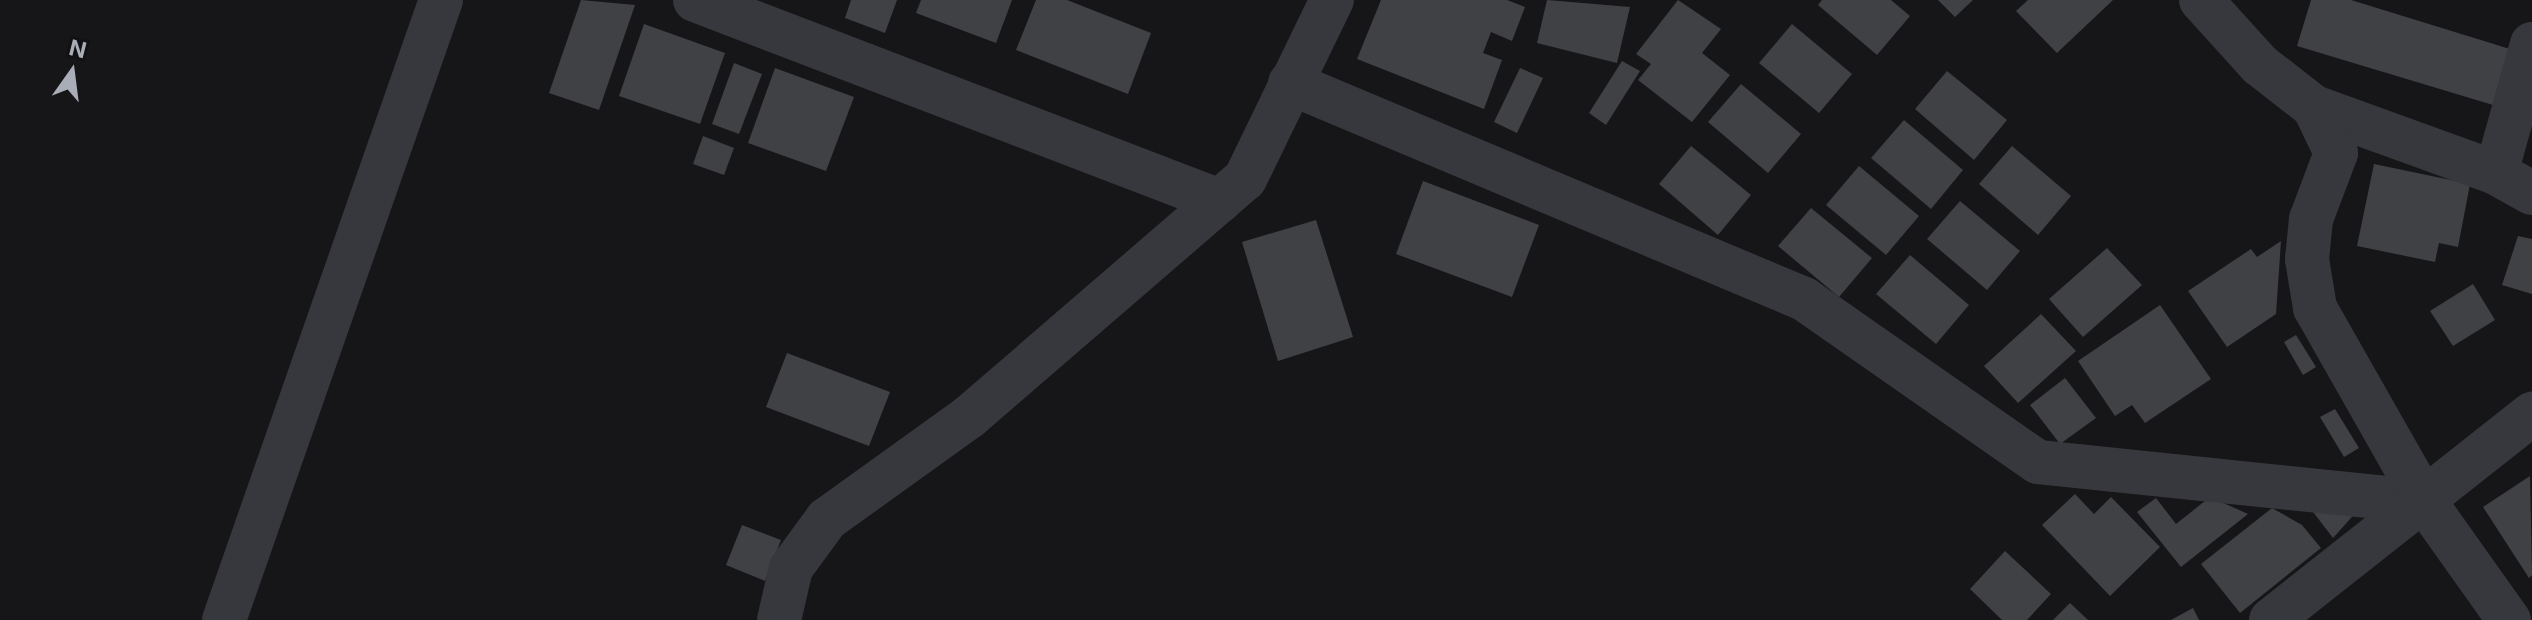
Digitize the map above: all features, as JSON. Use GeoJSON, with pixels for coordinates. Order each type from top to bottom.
{"type":"FeatureCollection","features":[{"type":"Feature","properties":{"kind":"street"},"geometry":{"type":"LineString","coordinates":[[224,620],[441,0]]}},
{"type":"Feature","properties":{"kind":"street"},"geometry":{"type":"LineString","coordinates":[[695,0],[1220,201]]}},
{"type":"Feature","properties":{"kind":"street"},"geometry":{"type":"LineString","coordinates":[[779,620],[791,568],[827,519],[969,417],[1245,179],[1332,0]]}},
{"type":"Feature","properties":{"kind":"street"},"geometry":{"type":"LineString","coordinates":[[2201,0],[2260,65],[2314,107],[2514,183],[2532,44]]}},
{"type":"Feature","properties":{"kind":"street"},"geometry":{"type":"LineString","coordinates":[[1290,83],[1804,299],[2038,462],[2425,502]]}},
{"type":"Feature","properties":{"kind":"street"},"geometry":{"type":"LineString","coordinates":[[2314,107],[2336,153],[2311,219],[2307,259],[2315,308],[2425,502],[2509,620]]}},
{"type":"Feature","properties":{"kind":"street"},"geometry":{"type":"LineString","coordinates":[[2271,620],[2425,502],[2532,414]]}},
{"type":"Feature","properties":{"kind":"building"},"geometry":{"type":"Polygon","coordinates":[[[581,0],[635,5],[599,110],[549,93],[581,0]]]}},
{"type":"Feature","properties":{"kind":"building"},"geometry":{"type":"Polygon","coordinates":[[[851,0],[897,0],[885,33],[845,18],[851,0]]]}},
{"type":"Feature","properties":{"kind":"building"},"geometry":{"type":"Polygon","coordinates":[[[921,0],[1012,0],[996,43],[916,13],[921,0]]]}},
{"type":"Feature","properties":{"kind":"building"},"geometry":{"type":"Polygon","coordinates":[[[1036,0],[1067,0],[1151,33],[1128,94],[1016,50],[1036,0]]]}},
{"type":"Feature","properties":{"kind":"building"},"geometry":{"type":"Polygon","coordinates":[[[1381,0],[1507,0],[1525,7],[1512,41],[1491,32],[1483,53],[1502,60],[1484,109],[1357,59],[1381,0]]]}},
{"type":"Feature","properties":{"kind":"building"},"geometry":{"type":"Polygon","coordinates":[[[1547,0],[1630,7],[1617,63],[1537,43],[1547,0]]]}},
{"type":"Feature","properties":{"kind":"building"},"geometry":{"type":"Polygon","coordinates":[[[1678,0],[1721,29],[1702,53],[1730,75],[1692,122],[1638,80],[1651,64],[1636,54],[1678,0]]]}},
{"type":"Feature","properties":{"kind":"building"},"geometry":{"type":"Polygon","coordinates":[[[1822,0],[1891,0],[1910,16],[1877,55],[1818,5],[1822,0]]]}},
{"type":"Feature","properties":{"kind":"building"},"geometry":{"type":"Polygon","coordinates":[[[1938,0],[1973,0],[1955,17],[1938,0]]]}},
{"type":"Feature","properties":{"kind":"building"},"geometry":{"type":"Polygon","coordinates":[[[2028,0],[2113,0],[2057,53],[2016,11],[2028,0]]]}},
{"type":"Feature","properties":{"kind":"building"},"geometry":{"type":"Polygon","coordinates":[[[2311,0],[2351,0],[2510,49],[2493,105],[2297,46],[2311,0]]]}},
{"type":"Feature","properties":{"kind":"building"},"geometry":{"type":"Polygon","coordinates":[[[644,24],[725,53],[700,124],[619,96],[644,24]]]}},
{"type":"Feature","properties":{"kind":"building"},"geometry":{"type":"Polygon","coordinates":[[[1792,24],[1852,74],[1819,113],[1759,63],[1792,24]]]}},
{"type":"Feature","properties":{"kind":"building"},"geometry":{"type":"Polygon","coordinates":[[[1622,61],[1640,71],[1606,125],[1589,113],[1622,61]]]}},
{"type":"Feature","properties":{"kind":"building"},"geometry":{"type":"Polygon","coordinates":[[[734,63],[762,74],[739,134],[712,124],[734,63]]]}},
{"type":"Feature","properties":{"kind":"building"},"geometry":{"type":"Polygon","coordinates":[[[775,68],[854,97],[826,171],[748,143],[775,68]]]}},
{"type":"Feature","properties":{"kind":"building"},"geometry":{"type":"Polygon","coordinates":[[[1520,68],[1543,78],[1517,133],[1494,122],[1520,68]]]}},
{"type":"Feature","properties":{"kind":"building"},"geometry":{"type":"Polygon","coordinates":[[[1947,71],[2007,120],[1974,160],[1915,109],[1947,71]]]}},
{"type":"Feature","properties":{"kind":"building"},"geometry":{"type":"Polygon","coordinates":[[[1741,84],[1801,134],[1768,173],[1708,122],[1741,84]]]}},
{"type":"Feature","properties":{"kind":"building"},"geometry":{"type":"Polygon","coordinates":[[[1904,120],[1963,170],[1931,209],[1871,158],[1904,120]]]}},
{"type":"Feature","properties":{"kind":"building"},"geometry":{"type":"Polygon","coordinates":[[[703,136],[734,148],[724,175],[693,164],[703,136]]]}},
{"type":"Feature","properties":{"kind":"building"},"geometry":{"type":"Polygon","coordinates":[[[1691,146],[1751,195],[1718,235],[1659,184],[1691,146]]]}},
{"type":"Feature","properties":{"kind":"building"},"geometry":{"type":"Polygon","coordinates":[[[2012,146],[2071,196],[2038,235],[1979,184],[2012,146]]]}},
{"type":"Feature","properties":{"kind":"building"},"geometry":{"type":"Polygon","coordinates":[[[2374,164],[2470,184],[2458,247],[2439,243],[2435,262],[2357,246],[2374,164]]]}},
{"type":"Feature","properties":{"kind":"building"},"geometry":{"type":"Polygon","coordinates":[[[1859,166],[1919,216],[1886,255],[1826,205],[1859,166]]]}},
{"type":"Feature","properties":{"kind":"building"},"geometry":{"type":"Polygon","coordinates":[[[1423,181],[1539,225],[1512,297],[1396,254],[1423,181]]]}},
{"type":"Feature","properties":{"kind":"building"},"geometry":{"type":"Polygon","coordinates":[[[1960,201],[2020,251],[1987,290],[1927,239],[1960,201]]]}},
{"type":"Feature","properties":{"kind":"building"},"geometry":{"type":"Polygon","coordinates":[[[1811,208],[1872,258],[1839,297],[1778,246],[1811,208]]]}},
{"type":"Feature","properties":{"kind":"building"},"geometry":{"type":"Polygon","coordinates":[[[1316,220],[1353,337],[1278,361],[1242,242],[1316,220]]]}},
{"type":"Feature","properties":{"kind":"building"},"geometry":{"type":"Polygon","coordinates":[[[2518,236],[2532,239],[2532,294],[2502,285],[2518,236]]]}},
{"type":"Feature","properties":{"kind":"building"},"geometry":{"type":"Polygon","coordinates":[[[2281,241],[2276,314],[2227,347],[2188,291],[2251,249],[2257,257],[2281,241]]]}},
{"type":"Feature","properties":{"kind":"building"},"geometry":{"type":"Polygon","coordinates":[[[2107,248],[2142,285],[2083,337],[2049,299],[2107,248]]]}},
{"type":"Feature","properties":{"kind":"building"},"geometry":{"type":"Polygon","coordinates":[[[1910,255],[1969,305],[1936,344],[1876,294],[1910,255]]]}},
{"type":"Feature","properties":{"kind":"building"},"geometry":{"type":"Polygon","coordinates":[[[2473,284],[2495,320],[2453,346],[2430,311],[2473,284]]]}},
{"type":"Feature","properties":{"kind":"building"},"geometry":{"type":"Polygon","coordinates":[[[2160,305],[2211,379],[2145,423],[2132,405],[2115,416],[2078,361],[2160,305]]]}},
{"type":"Feature","properties":{"kind":"building"},"geometry":{"type":"Polygon","coordinates":[[[2041,314],[2076,351],[2018,403],[1984,366],[2041,314]]]}},
{"type":"Feature","properties":{"kind":"building"},"geometry":{"type":"Polygon","coordinates":[[[2296,335],[2316,367],[2303,375],[2284,342],[2296,335]]]}},
{"type":"Feature","properties":{"kind":"building"},"geometry":{"type":"Polygon","coordinates":[[[787,353],[890,392],[869,446],[766,407],[787,353]]]}},
{"type":"Feature","properties":{"kind":"building"},"geometry":{"type":"Polygon","coordinates":[[[2065,378],[2096,418],[2060,444],[2030,405],[2065,378]]]}},
{"type":"Feature","properties":{"kind":"building"},"geometry":{"type":"Polygon","coordinates":[[[2335,409],[2359,448],[2344,457],[2320,417],[2335,409]]]}},
{"type":"Feature","properties":{"kind":"building"},"geometry":{"type":"Polygon","coordinates":[[[2530,476],[2532,575],[2529,578],[2483,507],[2530,476]]]}},
{"type":"Feature","properties":{"kind":"building"},"geometry":{"type":"Polygon","coordinates":[[[2075,494],[2094,514],[2111,497],[2160,547],[2110,596],[2042,525],[2075,494]]]}},
{"type":"Feature","properties":{"kind":"building"},"geometry":{"type":"Polygon","coordinates":[[[2210,497],[2248,514],[2181,567],[2137,512],[2156,498],[2176,524],[2210,497]]]}},
{"type":"Feature","properties":{"kind":"building"},"geometry":{"type":"Polygon","coordinates":[[[2307,504],[2359,509],[2333,538],[2307,504]]]}},
{"type":"Feature","properties":{"kind":"building"},"geometry":{"type":"Polygon","coordinates":[[[2272,508],[2302,525],[2321,548],[2240,613],[2201,564],[2272,508]]]}},
{"type":"Feature","properties":{"kind":"building"},"geometry":{"type":"Polygon","coordinates":[[[742,525],[781,540],[765,581],[726,565],[742,525]]]}},
{"type":"Feature","properties":{"kind":"building"},"geometry":{"type":"Polygon","coordinates":[[[2005,551],[2051,594],[2027,620],[2002,620],[1970,589],[2005,551]]]}},
{"type":"Feature","properties":{"kind":"building"},"geometry":{"type":"Polygon","coordinates":[[[2070,603],[2088,620],[2053,620],[2070,603]]]}},
{"type":"Feature","properties":{"kind":"building"},"geometry":{"type":"Polygon","coordinates":[[[2193,608],[2199,620],[2171,620],[2193,608]]]}}]}
